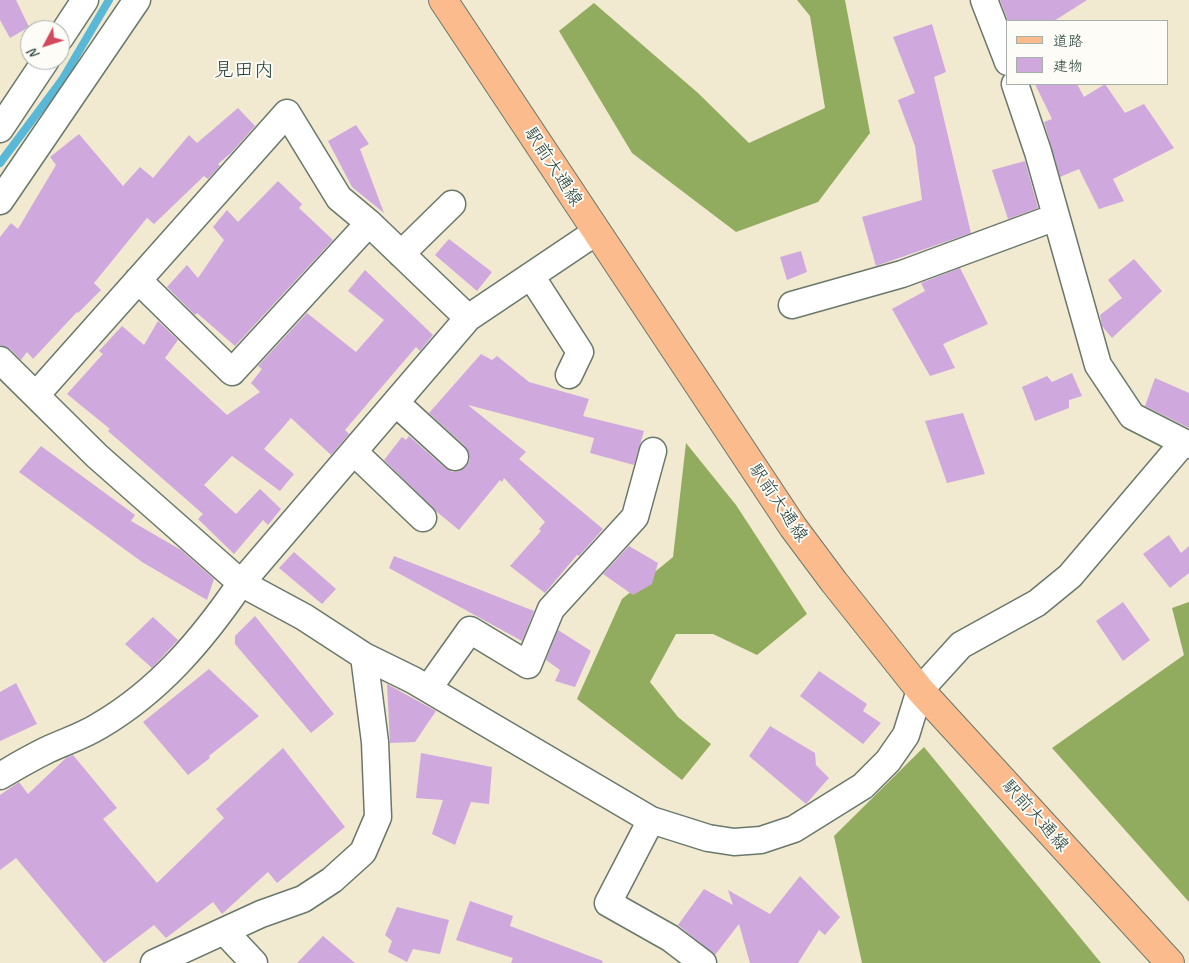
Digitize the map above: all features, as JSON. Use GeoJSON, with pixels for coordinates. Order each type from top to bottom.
{"type":"FeatureCollection","features":[{"type":"Feature","properties":{"kind":"main road","name":"駅前大通線"},"geometry":{"type":"LineString","coordinates":[[443,0],[793,527],[834,582],[920,690],[1170,963]]}},
{"type":"Feature","properties":{"kind":"street"},"geometry":{"type":"LineString","coordinates":[[70,23],[86,0]]}},
{"type":"Feature","properties":{"kind":"street"},"geometry":{"type":"LineString","coordinates":[[0,201],[137,0]]}},
{"type":"Feature","properties":{"kind":"street"},"geometry":{"type":"LineString","coordinates":[[984,0],[1006,57]]}},
{"type":"Feature","properties":{"kind":"street"},"geometry":{"type":"LineString","coordinates":[[0,129],[39,70]]}},
{"type":"Feature","properties":{"kind":"street"},"geometry":{"type":"LineString","coordinates":[[0,360],[96,456],[241,584],[304,617],[364,656],[428,689],[651,820],[708,838],[734,842],[761,840],[794,829],[863,786],[888,761],[906,735],[920,690],[961,645],[1037,603],[1070,576],[1186,444],[1132,416],[1098,365],[1056,217],[1015,85]]}},
{"type":"Feature","properties":{"kind":"street"},"geometry":{"type":"LineString","coordinates":[[36,395],[287,112],[339,198],[369,223],[468,318]]}},
{"type":"Feature","properties":{"kind":"street"},"geometry":{"type":"LineString","coordinates":[[401,254],[452,204]]}},
{"type":"Feature","properties":{"kind":"street"},"geometry":{"type":"LineString","coordinates":[[792,305],[902,274],[1056,217]]}},
{"type":"Feature","properties":{"kind":"street"},"geometry":{"type":"LineString","coordinates":[[138,280],[232,372],[369,223]]}},
{"type":"Feature","properties":{"kind":"street"},"geometry":{"type":"LineString","coordinates":[[0,776],[44,751],[98,727],[132,705],[178,665],[218,617],[241,584],[468,318],[596,232]]}},
{"type":"Feature","properties":{"kind":"street"},"geometry":{"type":"LineString","coordinates":[[531,276],[580,352],[569,375]]}},
{"type":"Feature","properties":{"kind":"street"},"geometry":{"type":"LineString","coordinates":[[396,402],[455,457]]}},
{"type":"Feature","properties":{"kind":"street"},"geometry":{"type":"LineString","coordinates":[[428,689],[470,630],[528,665],[551,609],[635,517],[653,451]]}},
{"type":"Feature","properties":{"kind":"street"},"geometry":{"type":"LineString","coordinates":[[354,452],[423,518]]}},
{"type":"Feature","properties":{"kind":"street"},"geometry":{"type":"LineString","coordinates":[[154,963],[261,914],[303,899],[332,880],[363,852],[378,817],[376,742],[364,656]]}},
{"type":"Feature","properties":{"kind":"street"},"geometry":{"type":"LineString","coordinates":[[651,820],[608,903],[670,938],[703,963]]}},
{"type":"Feature","properties":{"kind":"street"},"geometry":{"type":"LineString","coordinates":[[224,931],[254,963]]}},
{"type":"Feature","properties":{"kind":"green space"},"geometry":{"type":"Polygon","coordinates":[[[797,0],[845,0],[870,133],[818,202],[736,232],[632,153],[559,31],[594,3],[698,93],[749,143],[825,108],[810,16],[797,0]]]}},
{"type":"Feature","properties":{"kind":"green space"},"geometry":{"type":"Polygon","coordinates":[[[686,443],[736,505],[807,614],[757,655],[713,634],[676,634],[650,682],[678,717],[711,744],[682,780],[577,699],[622,599],[673,557],[686,443]]]}},
{"type":"Feature","properties":{"kind":"green space"},"geometry":{"type":"Polygon","coordinates":[[[1189,602],[1189,902],[1052,748],[1184,655],[1172,608],[1189,602]]]}},
{"type":"Feature","properties":{"kind":"green space"},"geometry":{"type":"Polygon","coordinates":[[[924,747],[1101,963],[862,963],[834,836],[924,747]]]}},
{"type":"Feature","properties":{"kind":"building"},"geometry":{"type":"Polygon","coordinates":[[[0,0],[16,0],[26,20],[20,20],[20,32],[10,38],[0,20],[0,0]]]}},
{"type":"Feature","properties":{"kind":"building"},"geometry":{"type":"Polygon","coordinates":[[[1000,0],[1087,0],[1056,20],[1008,20],[1000,0]]]}},
{"type":"Feature","properties":{"kind":"building"},"geometry":{"type":"Polygon","coordinates":[[[932,24],[946,72],[934,77],[971,233],[876,266],[862,217],[922,200],[915,146],[898,100],[915,93],[893,37],[932,24]]]}},
{"type":"Feature","properties":{"kind":"building"},"geometry":{"type":"Polygon","coordinates":[[[1035,85],[1078,85],[1084,97],[1106,85],[1125,113],[1144,104],[1174,148],[1113,179],[1124,201],[1099,209],[1079,169],[1060,177],[1044,122],[1052,119],[1035,85]]]}},
{"type":"Feature","properties":{"kind":"building"},"geometry":{"type":"Polygon","coordinates":[[[238,108],[255,126],[231,153],[218,164],[220,166],[208,179],[204,176],[154,224],[147,218],[94,283],[101,290],[77,312],[33,359],[27,352],[21,360],[10,349],[0,345],[0,237],[11,223],[18,229],[56,165],[50,157],[79,134],[123,186],[140,167],[153,178],[189,135],[197,143],[238,108]]]}},
{"type":"Feature","properties":{"kind":"building"},"geometry":{"type":"Polygon","coordinates":[[[356,125],[369,144],[360,149],[384,213],[352,187],[328,141],[356,125]]]}},
{"type":"Feature","properties":{"kind":"building"},"geometry":{"type":"Polygon","coordinates":[[[1025,161],[1038,208],[1008,219],[992,170],[1025,161]]]}},
{"type":"Feature","properties":{"kind":"building"},"geometry":{"type":"Polygon","coordinates":[[[278,181],[302,204],[299,208],[333,240],[235,346],[197,313],[195,315],[167,287],[187,265],[198,278],[224,240],[213,227],[227,210],[238,222],[278,181]]]}},
{"type":"Feature","properties":{"kind":"building"},"geometry":{"type":"Polygon","coordinates":[[[449,239],[492,272],[477,291],[435,255],[449,239]]]}},
{"type":"Feature","properties":{"kind":"building"},"geometry":{"type":"Polygon","coordinates":[[[801,251],[807,272],[787,280],[780,257],[801,251]]]}},
{"type":"Feature","properties":{"kind":"building"},"geometry":{"type":"Polygon","coordinates":[[[1134,259],[1162,291],[1112,338],[1102,326],[1100,315],[1122,298],[1108,280],[1134,259]]]}},
{"type":"Feature","properties":{"kind":"building"},"geometry":{"type":"Polygon","coordinates":[[[960,268],[988,324],[943,344],[955,368],[930,376],[892,309],[925,291],[921,283],[960,268]]]}},
{"type":"Feature","properties":{"kind":"building"},"geometry":{"type":"Polygon","coordinates":[[[365,270],[433,335],[420,351],[416,347],[345,430],[349,434],[331,455],[291,418],[264,449],[294,474],[280,491],[232,456],[204,485],[236,514],[260,489],[281,509],[268,525],[263,520],[234,554],[198,519],[203,514],[108,431],[110,429],[67,394],[103,354],[99,351],[122,326],[144,345],[158,321],[178,340],[165,358],[227,415],[260,392],[251,383],[262,369],[258,366],[307,313],[356,352],[384,320],[348,291],[365,270]]]}},
{"type":"Feature","properties":{"kind":"building"},"geometry":{"type":"Polygon","coordinates":[[[481,354],[492,360],[497,356],[529,382],[589,399],[583,416],[644,431],[634,465],[590,453],[594,438],[468,405],[526,452],[519,459],[603,529],[579,556],[577,555],[545,593],[510,566],[541,531],[539,529],[545,522],[504,478],[502,482],[500,480],[459,530],[437,512],[384,460],[402,437],[406,440],[409,436],[452,472],[466,467],[470,460],[465,446],[429,413],[481,354]]]}},
{"type":"Feature","properties":{"kind":"building"},"geometry":{"type":"Polygon","coordinates":[[[1072,373],[1082,396],[1069,400],[1069,408],[1035,421],[1022,387],[1047,376],[1052,382],[1072,373]]]}},
{"type":"Feature","properties":{"kind":"building"},"geometry":{"type":"Polygon","coordinates":[[[1155,378],[1189,393],[1189,428],[1145,406],[1155,378]]]}},
{"type":"Feature","properties":{"kind":"building"},"geometry":{"type":"Polygon","coordinates":[[[963,413],[985,474],[947,483],[925,421],[963,413]]]}},
{"type":"Feature","properties":{"kind":"building"},"geometry":{"type":"Polygon","coordinates":[[[41,446],[135,515],[131,521],[181,550],[214,579],[207,600],[142,562],[19,472],[41,446]]]}},
{"type":"Feature","properties":{"kind":"building"},"geometry":{"type":"Polygon","coordinates":[[[1169,535],[1181,553],[1189,546],[1189,573],[1170,588],[1143,554],[1169,535]]]}},
{"type":"Feature","properties":{"kind":"building"},"geometry":{"type":"Polygon","coordinates":[[[629,546],[658,563],[652,584],[633,595],[603,574],[629,546]]]}},
{"type":"Feature","properties":{"kind":"building"},"geometry":{"type":"Polygon","coordinates":[[[294,552],[336,589],[322,604],[279,568],[294,552]]]}},
{"type":"Feature","properties":{"kind":"building"},"geometry":{"type":"Polygon","coordinates":[[[394,556],[534,611],[522,641],[389,568],[394,556]]]}},
{"type":"Feature","properties":{"kind":"building"},"geometry":{"type":"Polygon","coordinates":[[[1123,602],[1150,640],[1123,661],[1096,621],[1123,602]]]}},
{"type":"Feature","properties":{"kind":"building"},"geometry":{"type":"Polygon","coordinates":[[[255,616],[334,714],[311,733],[235,644],[235,636],[255,616]]]}},
{"type":"Feature","properties":{"kind":"building"},"geometry":{"type":"Polygon","coordinates":[[[153,617],[178,640],[152,668],[125,644],[153,617]]]}},
{"type":"Feature","properties":{"kind":"building"},"geometry":{"type":"Polygon","coordinates":[[[558,630],[591,651],[575,687],[555,681],[560,670],[546,660],[558,630]]]}},
{"type":"Feature","properties":{"kind":"building"},"geometry":{"type":"Polygon","coordinates":[[[209,669],[259,716],[188,775],[143,722],[209,669]]]}},
{"type":"Feature","properties":{"kind":"building"},"geometry":{"type":"Polygon","coordinates":[[[819,671],[867,704],[863,711],[881,723],[863,744],[800,696],[819,671]]]}},
{"type":"Feature","properties":{"kind":"building"},"geometry":{"type":"Polygon","coordinates":[[[16,683],[37,724],[0,741],[0,692],[16,683]]]}},
{"type":"Feature","properties":{"kind":"building"},"geometry":{"type":"Polygon","coordinates":[[[387,684],[436,711],[415,742],[390,743],[387,684]]]}},
{"type":"Feature","properties":{"kind":"building"},"geometry":{"type":"Polygon","coordinates":[[[770,726],[815,753],[816,765],[829,778],[806,804],[749,756],[770,726]]]}},
{"type":"Feature","properties":{"kind":"building"},"geometry":{"type":"Polygon","coordinates":[[[283,748],[345,827],[277,883],[268,872],[222,914],[213,902],[166,938],[154,925],[104,963],[16,858],[0,870],[0,795],[19,782],[28,794],[66,758],[73,755],[117,808],[103,819],[157,883],[224,818],[216,809],[283,748]]]}},
{"type":"Feature","properties":{"kind":"building"},"geometry":{"type":"Polygon","coordinates":[[[421,753],[492,767],[489,804],[471,802],[455,845],[432,834],[443,800],[416,798],[421,753]]]}},
{"type":"Feature","properties":{"kind":"building"},"geometry":{"type":"Polygon","coordinates":[[[800,876],[840,917],[825,935],[819,930],[798,963],[750,963],[739,924],[715,955],[678,925],[704,889],[733,905],[728,890],[770,914],[800,876]]]}},
{"type":"Feature","properties":{"kind":"building"},"geometry":{"type":"Polygon","coordinates":[[[470,901],[513,916],[510,926],[603,961],[602,963],[511,963],[513,958],[456,940],[470,901]]]}},
{"type":"Feature","properties":{"kind":"building"},"geometry":{"type":"Polygon","coordinates":[[[397,907],[449,920],[440,954],[413,949],[407,962],[388,952],[392,941],[385,935],[397,907]]]}},
{"type":"Feature","properties":{"kind":"building"},"geometry":{"type":"Polygon","coordinates":[[[323,936],[355,963],[297,963],[323,936]]]}},
{"type":"Feature","properties":{"kind":"waterway"},"geometry":{"type":"LineString","coordinates":[[0,163],[62,80],[109,0]]}},
{"type":"Feature","properties":{"kind":"district","name":"見田内"},"geometry":{"type":"Point","coordinates":[244,71]}}]}
